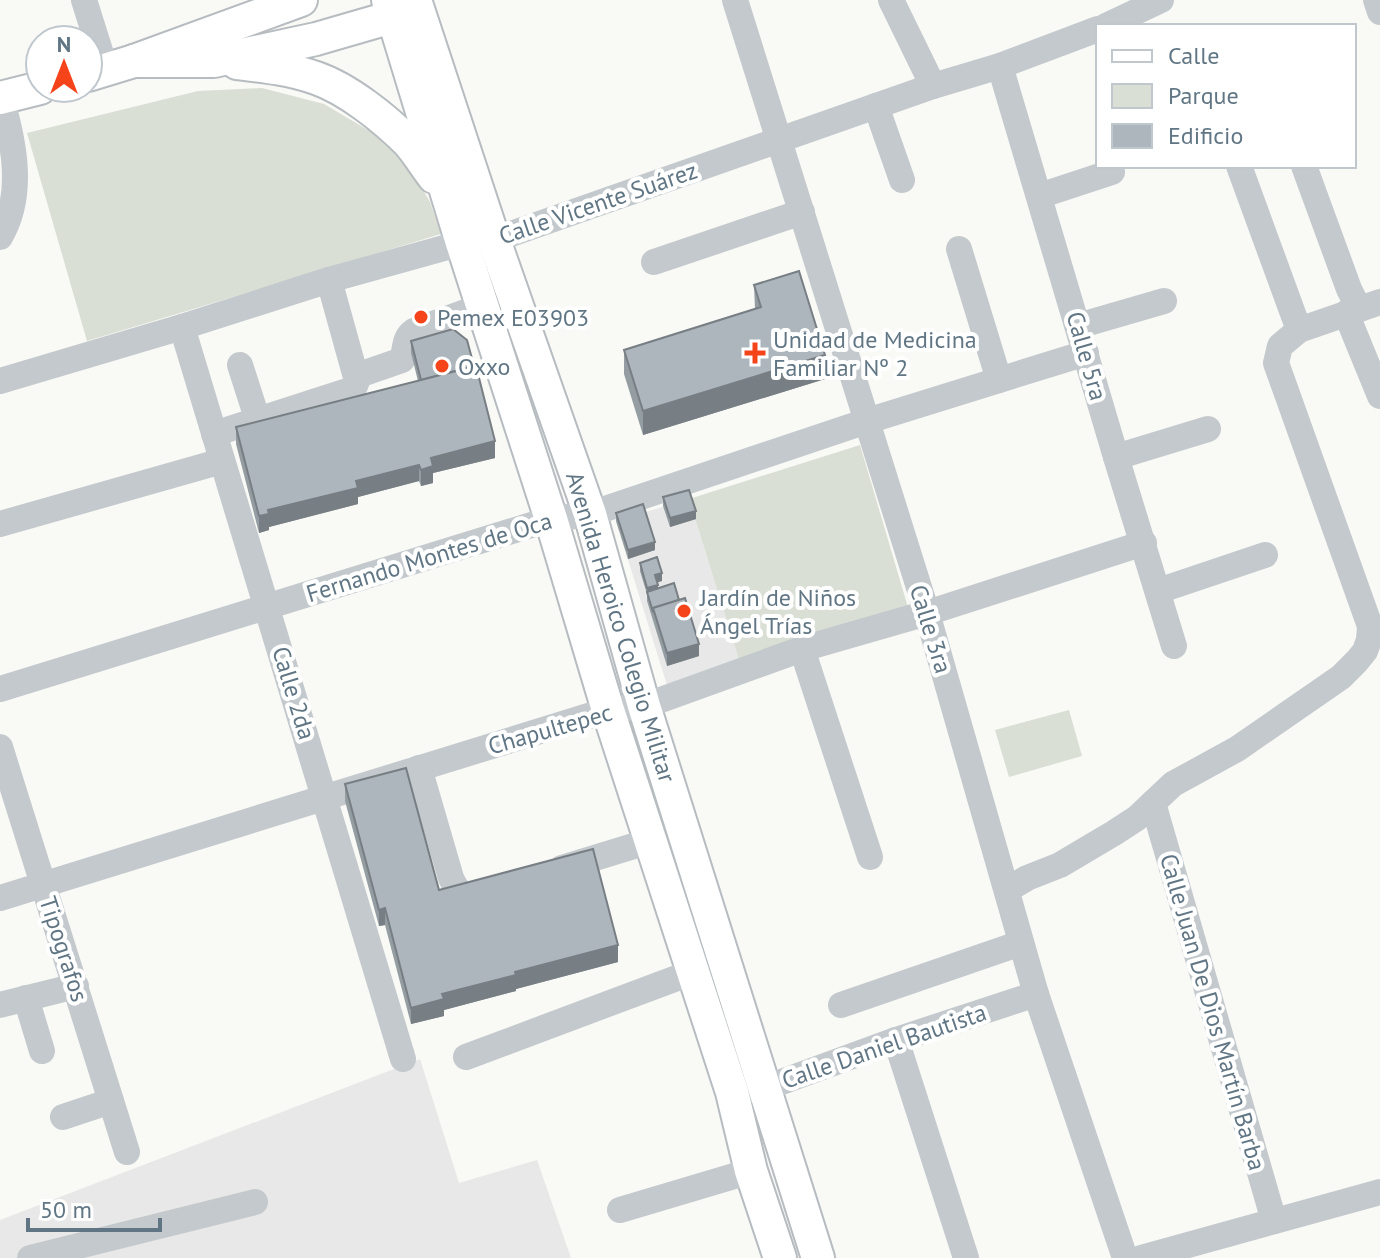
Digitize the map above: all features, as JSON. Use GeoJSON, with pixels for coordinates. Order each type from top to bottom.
{"type":"FeatureCollection","features":[{"type":"Feature","properties":{"kind":"main road"},"geometry":{"type":"LineString","coordinates":[[110,69],[301,0]]}},
{"type":"Feature","properties":{"kind":"main road"},"geometry":{"type":"LineString","coordinates":[[110,69],[214,61],[316,39],[404,8]]}},
{"type":"Feature","properties":{"kind":"main road","name":"Avenida Heroico Colegio Militar"},"geometry":{"type":"LineString","coordinates":[[404,8],[447,193],[478,242],[482,306],[732,1092],[751,1171],[780,1258]]}},
{"type":"Feature","properties":{"kind":"main road","name":"Avenida Heroico Colegio Militar"},"geometry":{"type":"LineString","coordinates":[[404,8],[478,242],[590,514],[644,706],[818,1258]]}},
{"type":"Feature","properties":{"kind":"main road"},"geometry":{"type":"LineString","coordinates":[[214,61],[293,72],[319,79],[346,93],[384,120],[410,144],[447,193]]}},
{"type":"Feature","properties":{"kind":"main road"},"geometry":{"type":"LineString","coordinates":[[1,98],[24,92]]}},
{"type":"Feature","properties":{"kind":"street"},"geometry":{"type":"LineString","coordinates":[[84,0],[110,69]]}},
{"type":"Feature","properties":{"kind":"street","name":"Calle 3ra"},"geometry":{"type":"LineString","coordinates":[[735,0],[927,613],[1036,994],[1125,1258]]}},
{"type":"Feature","properties":{"kind":"street"},"geometry":{"type":"LineString","coordinates":[[891,0],[933,86]]}},
{"type":"Feature","properties":{"kind":"street","name":"Calle Vicente Suárez"},"geometry":{"type":"LineString","coordinates":[[1109,19],[1161,0]]}},
{"type":"Feature","properties":{"kind":"street"},"geometry":{"type":"LineString","coordinates":[[1376,0],[1380,12]]}},
{"type":"Feature","properties":{"kind":"street","name":"Calle Vicente Suárez"},"geometry":{"type":"LineString","coordinates":[[0,381],[329,280],[478,242],[933,86],[1000,66],[1096,25]]}},
{"type":"Feature","properties":{"kind":"street","name":"Calle 5ra"},"geometry":{"type":"LineString","coordinates":[[1000,66],[1174,646]]}},
{"type":"Feature","properties":{"kind":"street"},"geometry":{"type":"LineString","coordinates":[[0,237],[13,200],[15,155],[1,98]]}},
{"type":"Feature","properties":{"kind":"street"},"geometry":{"type":"LineString","coordinates":[[876,106],[902,180]]}},
{"type":"Feature","properties":{"kind":"street"},"geometry":{"type":"LineString","coordinates":[[1240,168],[1299,330]]}},
{"type":"Feature","properties":{"kind":"street"},"geometry":{"type":"LineString","coordinates":[[1305,168],[1349,289],[1362,308],[1380,396]]}},
{"type":"Feature","properties":{"kind":"street"},"geometry":{"type":"LineString","coordinates":[[1039,196],[1112,172]]}},
{"type":"Feature","properties":{"kind":"street"},"geometry":{"type":"LineString","coordinates":[[654,262],[802,212]]}},
{"type":"Feature","properties":{"kind":"street"},"geometry":{"type":"LineString","coordinates":[[959,249],[999,380]]}},
{"type":"Feature","properties":{"kind":"street"},"geometry":{"type":"LineString","coordinates":[[214,434],[355,386],[356,376],[329,280]]}},
{"type":"Feature","properties":{"kind":"street"},"geometry":{"type":"LineString","coordinates":[[1078,326],[1164,301]]}},
{"type":"Feature","properties":{"kind":"street"},"geometry":{"type":"LineString","coordinates":[[356,376],[402,360],[408,334],[482,306]]}},
{"type":"Feature","properties":{"kind":"street"},"geometry":{"type":"LineString","coordinates":[[1007,890],[1060,865],[1137,818],[1173,784],[1237,749],[1341,677],[1365,651],[1370,626],[1276,363],[1280,346],[1299,330],[1362,308]]}},
{"type":"Feature","properties":{"kind":"street","name":"Calle 2da"},"geometry":{"type":"LineString","coordinates":[[182,327],[403,1059]]}},
{"type":"Feature","properties":{"kind":"street","name":"Fernando Montes de Oca"},"geometry":{"type":"LineString","coordinates":[[0,689],[551,519],[590,514],[867,421],[1086,353]]}},
{"type":"Feature","properties":{"kind":"street"},"geometry":{"type":"LineString","coordinates":[[240,365],[258,421]]}},
{"type":"Feature","properties":{"kind":"street"},"geometry":{"type":"LineString","coordinates":[[1116,457],[1208,429]]}},
{"type":"Feature","properties":{"kind":"street"},"geometry":{"type":"LineString","coordinates":[[0,524],[222,461]]}},
{"type":"Feature","properties":{"kind":"street","name":"Chapultepec"},"geometry":{"type":"LineString","coordinates":[[0,898],[608,710],[644,706],[802,649],[927,613],[1144,543]]}},
{"type":"Feature","properties":{"kind":"street"},"geometry":{"type":"LineString","coordinates":[[1158,591],[1265,555]]}},
{"type":"Feature","properties":{"kind":"street"},"geometry":{"type":"LineString","coordinates":[[802,649],[870,857]]}},
{"type":"Feature","properties":{"kind":"street","name":"Tipografos"},"geometry":{"type":"LineString","coordinates":[[0,747],[127,1152]]}},
{"type":"Feature","properties":{"kind":"street"},"geometry":{"type":"LineString","coordinates":[[419,768],[456,888],[468,895],[506,885]]}},
{"type":"Feature","properties":{"kind":"street","name":"Calle Juan De Dios Martín Barba"},"geometry":{"type":"LineString","coordinates":[[1153,803],[1274,1221]]}},
{"type":"Feature","properties":{"kind":"street"},"geometry":{"type":"LineString","coordinates":[[535,876],[650,841]]}},
{"type":"Feature","properties":{"kind":"street"},"geometry":{"type":"LineString","coordinates":[[841,1005],[1021,943]]}},
{"type":"Feature","properties":{"kind":"street"},"geometry":{"type":"LineString","coordinates":[[466,1057],[693,972]]}},
{"type":"Feature","properties":{"kind":"street"},"geometry":{"type":"LineString","coordinates":[[0,1005],[76,986]]}},
{"type":"Feature","properties":{"kind":"street","name":"Calle Daniel Bautista"},"geometry":{"type":"LineString","coordinates":[[732,1092],[765,1088],[896,1040],[1036,994]]}},
{"type":"Feature","properties":{"kind":"street"},"geometry":{"type":"LineString","coordinates":[[26,998],[42,1051]]}},
{"type":"Feature","properties":{"kind":"street"},"geometry":{"type":"LineString","coordinates":[[896,1040],[966,1258]]}},
{"type":"Feature","properties":{"kind":"street"},"geometry":{"type":"LineString","coordinates":[[63,1117],[111,1101]]}},
{"type":"Feature","properties":{"kind":"street"},"geometry":{"type":"LineString","coordinates":[[620,1210],[751,1171]]}},
{"type":"Feature","properties":{"kind":"street"},"geometry":{"type":"LineString","coordinates":[[1141,1258],[1380,1192]]}},
{"type":"Feature","properties":{"kind":"street"},"geometry":{"type":"LineString","coordinates":[[30,1258],[255,1202]]}},
{"type":"Feature","properties":{"kind":"shaded area","name":"Jardín de Niños Ángel Trías"},"geometry":{"type":"Polygon","coordinates":[[[689,499],[740,663],[667,685],[616,521],[689,499]]]}},
{"type":"Feature","properties":{"kind":"shaded area"},"geometry":{"type":"Polygon","coordinates":[[[420,1059],[459,1183],[537,1160],[571,1258],[0,1258],[0,1220],[420,1059]]]}},
{"type":"Feature","properties":{"kind":"green space"},"geometry":{"type":"Polygon","coordinates":[[[262,88],[324,104],[373,133],[411,170],[430,202],[441,234],[87,341],[27,133],[198,91],[262,88]]]}},
{"type":"Feature","properties":{"kind":"green space"},"geometry":{"type":"Polygon","coordinates":[[[860,445],[910,614],[740,663],[689,499],[860,445]]]}},
{"type":"Feature","properties":{"kind":"green space"},"geometry":{"type":"Polygon","coordinates":[[[1069,710],[1082,756],[1009,777],[995,730],[1069,710]]]}},
{"type":"Feature","properties":{"kind":"building","name":"Unidad de Medicina Familiar Nº 2"},"geometry":{"type":"Polygon","coordinates":[[[799,271],[825,355],[643,411],[624,350],[761,307],[754,285],[799,271]]]}},
{"type":"Feature","properties":{"kind":"building","name":"Oxxo"},"geometry":{"type":"Polygon","coordinates":[[[453,329],[467,340],[474,366],[421,380],[411,341],[453,329]]]}},
{"type":"Feature","properties":{"kind":"building"},"geometry":{"type":"Polygon","coordinates":[[[476,366],[495,441],[431,458],[433,466],[421,470],[419,465],[356,481],[358,488],[268,510],[269,514],[259,516],[236,427],[476,366]]]}},
{"type":"Feature","properties":{"kind":"building"},"geometry":{"type":"Polygon","coordinates":[[[689,490],[696,511],[670,518],[663,497],[689,490]]]}},
{"type":"Feature","properties":{"kind":"building"},"geometry":{"type":"Polygon","coordinates":[[[643,504],[655,542],[628,550],[616,513],[643,504]]]}},
{"type":"Feature","properties":{"kind":"building"},"geometry":{"type":"Polygon","coordinates":[[[657,557],[662,573],[655,575],[658,585],[647,588],[640,563],[657,557]]]}},
{"type":"Feature","properties":{"kind":"building"},"geometry":{"type":"Polygon","coordinates":[[[674,583],[679,600],[653,608],[653,612],[647,592],[674,583]]]}},
{"type":"Feature","properties":{"kind":"building"},"geometry":{"type":"Polygon","coordinates":[[[685,598],[699,644],[667,653],[653,608],[685,598]]]}},
{"type":"Feature","properties":{"kind":"building"},"geometry":{"type":"Polygon","coordinates":[[[406,768],[439,890],[593,849],[618,945],[442,994],[444,999],[411,1008],[385,908],[379,910],[345,784],[406,768]]]}},
{"type":"Feature","properties":{"kind":"place","name":"Pemex E03903"},"geometry":{"type":"Point","coordinates":[421,317]}},
{"type":"Feature","properties":{"kind":"place","name":"Unidad de Medicina Familiar Nº 2"},"geometry":{"type":"Point","coordinates":[755,353]}},
{"type":"Feature","properties":{"kind":"place","name":"Oxxo"},"geometry":{"type":"Point","coordinates":[442,366]}},
{"type":"Feature","properties":{"kind":"place","name":"Jardín de Niños Ángel Trías"},"geometry":{"type":"Point","coordinates":[684,611]}}]}
